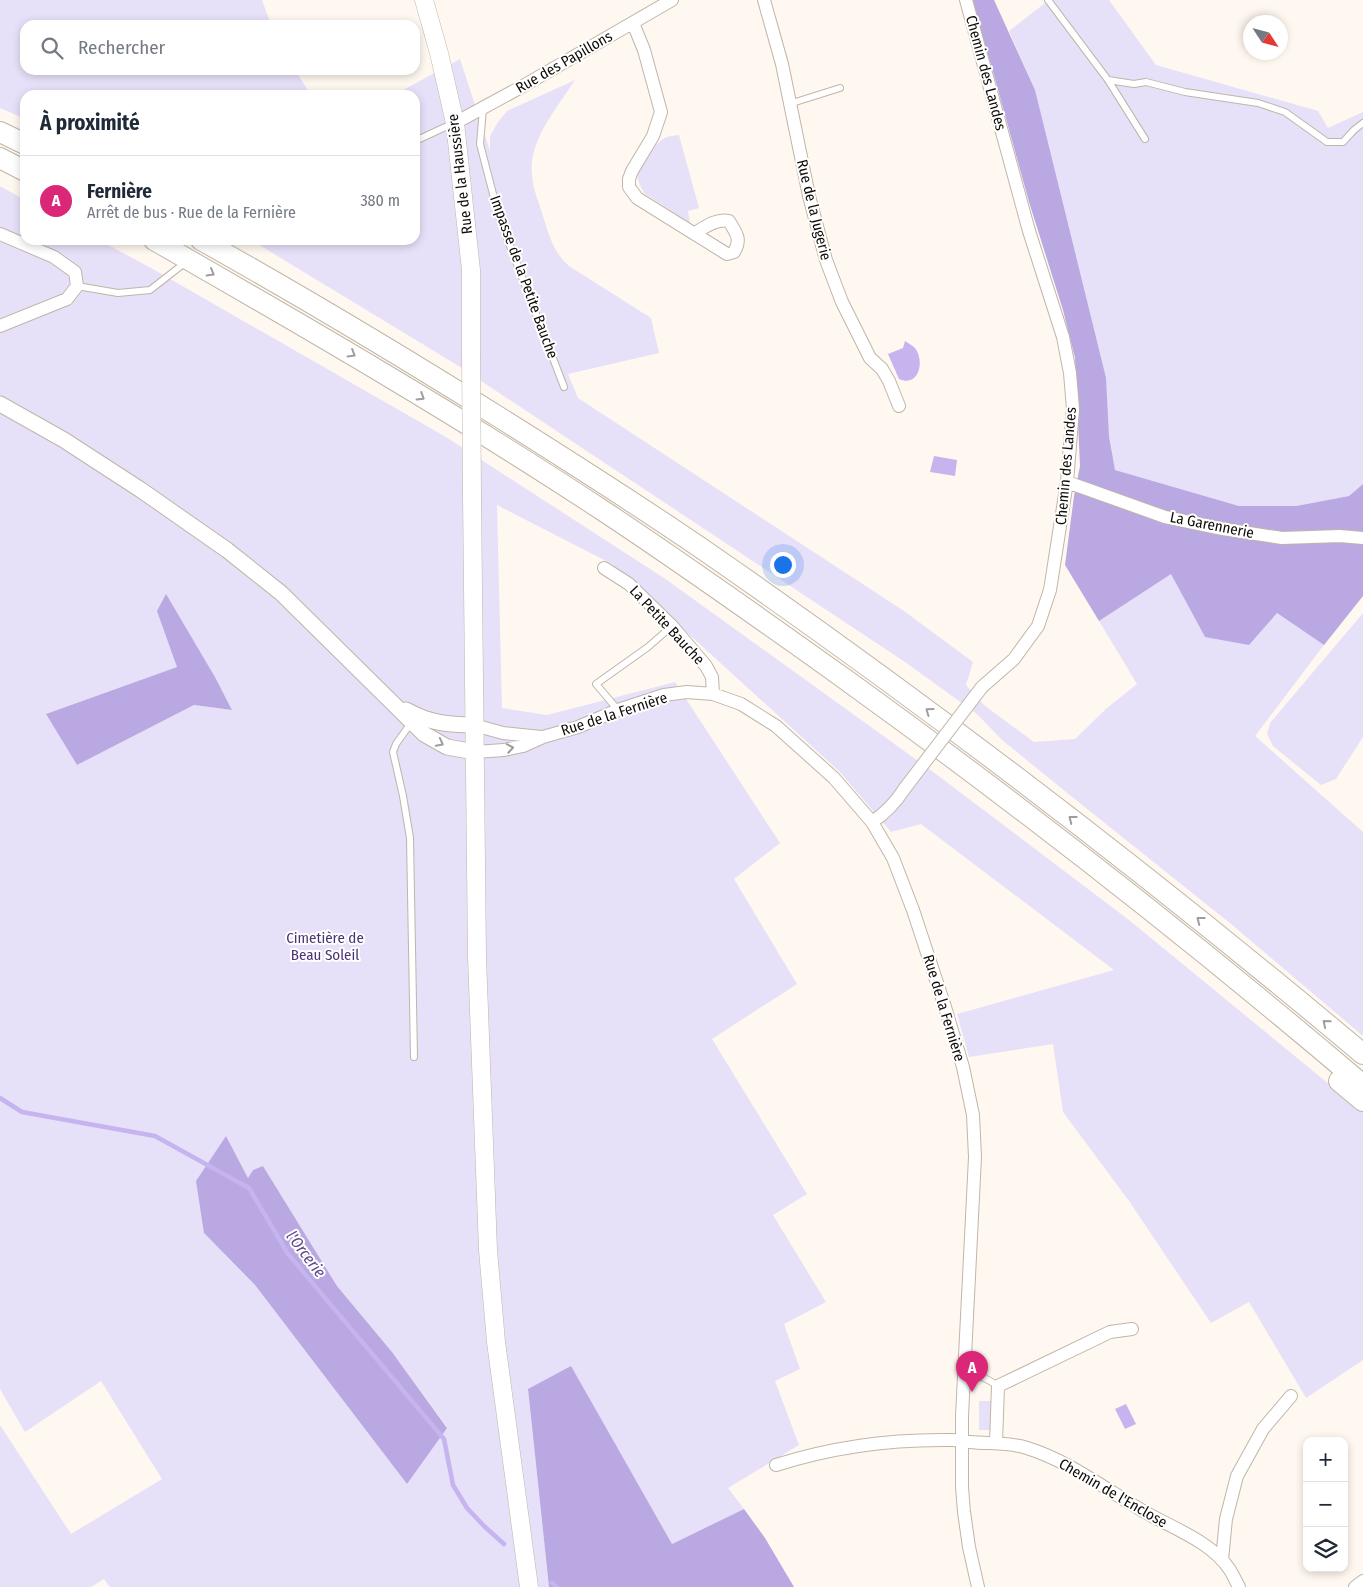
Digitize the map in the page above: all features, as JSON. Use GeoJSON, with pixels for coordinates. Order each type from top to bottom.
{"type":"FeatureCollection","features":[{"type":"Feature","properties":{"kind":"highway"},"geometry":{"type":"LineString","coordinates":[[0,132],[20,142]]}},
{"type":"Feature","properties":{"kind":"highway"},"geometry":{"type":"LineString","coordinates":[[0,158],[20,168]]}},
{"type":"Feature","properties":{"kind":"highway"},"geometry":{"type":"LineString","coordinates":[[162,245],[380,371],[531,465],[612,517],[753,613],[962,765],[1163,920],[1363,1085]]}},
{"type":"Feature","properties":{"kind":"highway"},"geometry":{"type":"LineString","coordinates":[[227,246],[542,444],[709,554],[884,678],[1025,783],[1206,924],[1363,1054]]}},
{"type":"Feature","properties":{"kind":"highway"},"geometry":{"type":"LineString","coordinates":[[531,465],[543,487],[731,612],[1017,820],[1254,1009],[1363,1101]]}},
{"type":"Feature","properties":{"kind":"main road","name":"Rue de la Haussière"},"geometry":{"type":"LineString","coordinates":[[424,0],[439,53],[455,123],[470,270],[477,957],[488,1250],[496,1342],[529,1587]]}},
{"type":"Feature","properties":{"kind":"street","name":"Rue des Papillons"},"geometry":{"type":"LineString","coordinates":[[455,123],[633,23],[654,5],[672,0]]}},
{"type":"Feature","properties":{"kind":"street","name":"Rue de la Jugerie"},"geometry":{"type":"LineString","coordinates":[[764,0],[782,64],[813,218],[826,260],[850,318],[870,358],[882,369],[889,381],[898,406]]}},
{"type":"Feature","properties":{"kind":"street","name":"Chemin des Landes"},"geometry":{"type":"LineString","coordinates":[[872,822],[897,800],[982,688],[1014,659],[1038,626],[1050,590],[1067,482],[1073,409],[1070,373],[1063,337],[1029,231],[966,0]]}},
{"type":"Feature","properties":{"kind":"street"},"geometry":{"type":"LineString","coordinates":[[633,23],[644,50],[661,112],[653,136],[632,171],[629,187],[637,198],[695,233]]}},
{"type":"Feature","properties":{"kind":"street"},"geometry":{"type":"LineString","coordinates":[[0,234],[20,243]]}},
{"type":"Feature","properties":{"kind":"street"},"geometry":{"type":"LineString","coordinates":[[0,326],[67,299],[77,286],[74,272],[54,257],[26,245]]}},
{"type":"Feature","properties":{"kind":"street"},"geometry":{"type":"LineString","coordinates":[[0,404],[64,440],[227,550],[281,593],[395,704],[414,719],[424,734],[447,747],[475,752]]}},
{"type":"Feature","properties":{"kind":"street","name":"La Garennerie"},"geometry":{"type":"LineString","coordinates":[[1067,482],[1165,517],[1224,529],[1282,538],[1340,536],[1363,538]]}},
{"type":"Feature","properties":{"kind":"street","name":"La Petite Bauche"},"geometry":{"type":"LineString","coordinates":[[604,568],[629,584],[672,626],[706,666],[712,677],[713,694]]}},
{"type":"Feature","properties":{"kind":"street","name":"Rue de la Fernière"},"geometry":{"type":"LineString","coordinates":[[475,752],[504,750],[523,746],[618,710],[664,696],[687,692],[713,694],[740,704],[776,726],[834,778],[872,822],[893,858],[916,919],[946,1007],[972,1115],[975,1157],[964,1374],[962,1487],[969,1547],[978,1587]]}},
{"type":"Feature","properties":{"kind":"street"},"geometry":{"type":"LineString","coordinates":[[414,719],[474,725]]}},
{"type":"Feature","properties":{"kind":"street","name":"Rue de la Fernière"},"geometry":{"type":"LineString","coordinates":[[474,725],[503,733],[543,737]]}},
{"type":"Feature","properties":{"kind":"street"},"geometry":{"type":"LineString","coordinates":[[996,1443],[998,1386],[1110,1332],[1132,1329]]}},
{"type":"Feature","properties":{"kind":"street"},"geometry":{"type":"LineString","coordinates":[[1222,1560],[1226,1520],[1237,1476],[1263,1429],[1291,1396]]}},
{"type":"Feature","properties":{"kind":"street","name":"Chemin de l'Enclose"},"geometry":{"type":"LineString","coordinates":[[776,1465],[804,1456],[876,1443],[954,1440],[1026,1447],[1063,1462],[1205,1546],[1222,1560],[1239,1587]]}},
{"type":"Feature","properties":{"kind":"street"},"geometry":{"type":"LineString","coordinates":[[1356,1587],[1363,1581]]}},
{"type":"Feature","properties":{"kind":"lane"},"geometry":{"type":"LineString","coordinates":[[1048,0],[1108,80],[1145,139]]}},
{"type":"Feature","properties":{"kind":"lane"},"geometry":{"type":"LineString","coordinates":[[1108,80],[1134,84],[1146,82],[1185,92],[1258,103],[1286,112],[1327,142],[1343,142],[1363,123]]}},
{"type":"Feature","properties":{"kind":"lane"},"geometry":{"type":"LineString","coordinates":[[789,104],[840,88]]}},
{"type":"Feature","properties":{"kind":"lane","name":"Impasse de la Petite Bauche"},"geometry":{"type":"LineString","coordinates":[[483,108],[480,144],[499,217],[564,387]]}},
{"type":"Feature","properties":{"kind":"lane"},"geometry":{"type":"LineString","coordinates":[[420,139],[455,123]]}},
{"type":"Feature","properties":{"kind":"lane"},"geometry":{"type":"LineString","coordinates":[[77,286],[118,293],[150,290],[188,260]]}},
{"type":"Feature","properties":{"kind":"lane"},"geometry":{"type":"LineString","coordinates":[[618,710],[596,684],[648,647],[672,626]]}},
{"type":"Feature","properties":{"kind":"lane"},"geometry":{"type":"LineString","coordinates":[[414,719],[396,744],[393,752],[410,838],[414,1057]]}},
{"type":"Feature","properties":{"kind":"lane"},"geometry":{"type":"LineString","coordinates":[[964,1374],[976,1374],[987,1378],[998,1386]]}},
{"type":"Feature","properties":{"kind":"green space"},"geometry":{"type":"Polygon","coordinates":[[[0,0],[262,0],[269,20],[20,20],[20,75],[298,75],[308,90],[20,90],[20,117],[0,108],[0,0]]]}},
{"type":"Feature","properties":{"kind":"green space"},"geometry":{"type":"Polygon","coordinates":[[[1049,0],[1109,0],[1156,65],[1318,111],[1328,128],[1363,112],[1363,484],[1349,496],[1296,506],[1239,506],[1115,470],[1035,90],[1009,31],[1049,0]]]}},
{"type":"Feature","properties":{"kind":"green space"},"geometry":{"type":"Polygon","coordinates":[[[460,59],[490,151],[490,136],[507,111],[575,80],[552,113],[534,150],[532,175],[536,196],[555,249],[559,255],[569,266],[651,318],[659,353],[568,374],[578,398],[904,611],[973,662],[966,685],[985,706],[1034,742],[1075,739],[1107,708],[1137,684],[1099,621],[1171,573],[1205,637],[1277,613],[1324,645],[1255,736],[1363,832],[1363,1036],[1231,924],[1002,740],[977,714],[905,662],[457,365],[259,245],[420,245],[420,90],[403,90],[460,59]]]}},
{"type":"Feature","properties":{"kind":"green space"},"geometry":{"type":"Polygon","coordinates":[[[679,135],[699,208],[688,211],[690,223],[644,193],[638,179],[644,161],[653,149],[663,139],[679,135]]]}},
{"type":"Feature","properties":{"kind":"green space","name":"Cimetière de Beau Soleil"},"geometry":{"type":"Polygon","coordinates":[[[0,186],[20,197],[20,245],[108,245],[446,437],[664,578],[932,771],[1129,920],[1363,1112],[1363,1360],[1306,1398],[1249,1302],[1211,1323],[1129,1201],[1063,1112],[1053,1044],[969,1057],[957,1014],[1114,970],[921,824],[891,832],[840,772],[612,564],[497,505],[502,708],[547,715],[675,682],[780,843],[734,879],[797,984],[712,1039],[807,1194],[773,1215],[826,1302],[784,1324],[800,1369],[775,1381],[799,1445],[728,1488],[744,1509],[672,1544],[571,1367],[528,1390],[549,1587],[110,1587],[104,1579],[91,1587],[0,1587],[0,1425],[71,1534],[162,1479],[101,1381],[25,1432],[0,1389],[0,186]],[[166,595],[177,667],[46,714],[77,765],[194,705],[232,710],[215,677],[166,595]],[[226,1136],[204,1233],[255,1285],[407,1484],[447,1427],[392,1352],[337,1286],[263,1166],[253,1170],[248,1178],[226,1136]]]}},
{"type":"Feature","properties":{"kind":"green space"},"geometry":{"type":"Polygon","coordinates":[[[1363,613],[1363,737],[1336,779],[1321,785],[1273,746],[1267,734],[1270,723],[1363,613]]]}},
{"type":"Feature","properties":{"kind":"green space"},"geometry":{"type":"Polygon","coordinates":[[[979,1401],[992,1401],[992,1430],[979,1430],[979,1401]]]}},
{"type":"Feature","properties":{"kind":"shaded area"},"geometry":{"type":"Polygon","coordinates":[[[972,0],[994,0],[1035,90],[1106,378],[1109,437],[1115,470],[1239,506],[1296,506],[1349,496],[1363,484],[1363,596],[1324,645],[1277,613],[1249,645],[1205,637],[1171,574],[1099,621],[1065,565],[1080,466],[1075,358],[1063,310],[1029,202],[972,0]]]}},
{"type":"Feature","properties":{"kind":"shaded area"},"geometry":{"type":"Polygon","coordinates":[[[905,341],[915,348],[920,360],[920,366],[915,377],[906,381],[899,379],[888,354],[903,348],[905,341]]]}},
{"type":"Feature","properties":{"kind":"shaded area"},"geometry":{"type":"Polygon","coordinates":[[[934,456],[957,460],[955,476],[930,472],[934,456]]]}},
{"type":"Feature","properties":{"kind":"shaded area"},"geometry":{"type":"Polygon","coordinates":[[[166,594],[215,677],[232,710],[194,705],[77,765],[46,714],[177,667],[157,611],[166,594]]]}},
{"type":"Feature","properties":{"kind":"shaded area"},"geometry":{"type":"Polygon","coordinates":[[[226,1136],[248,1178],[253,1170],[263,1166],[337,1286],[392,1352],[447,1428],[407,1484],[255,1285],[204,1233],[196,1181],[226,1136]]]}},
{"type":"Feature","properties":{"kind":"shaded area"},"geometry":{"type":"Polygon","coordinates":[[[571,1366],[672,1544],[744,1509],[765,1538],[794,1587],[549,1587],[528,1389],[571,1366]]]}},
{"type":"Feature","properties":{"kind":"shaded area"},"geometry":{"type":"Polygon","coordinates":[[[1126,1404],[1136,1424],[1125,1429],[1115,1409],[1126,1404]]]}},
{"type":"Feature","properties":{"kind":"waterway","name":"l'Orcerie"},"geometry":{"type":"LineString","coordinates":[[0,1098],[22,1112],[155,1136],[249,1188],[288,1254],[444,1439],[453,1485],[467,1508],[504,1544]]}},
{"type":"Feature","properties":{"kind":"waterway","name":"l'Orcerie"},"geometry":{"type":"LineString","coordinates":[[552,1583],[557,1587]]}},
{"type":"Feature","properties":{"kind":"place","name":"Fernière"},"geometry":{"type":"Point","coordinates":[972,1392]}}]}
